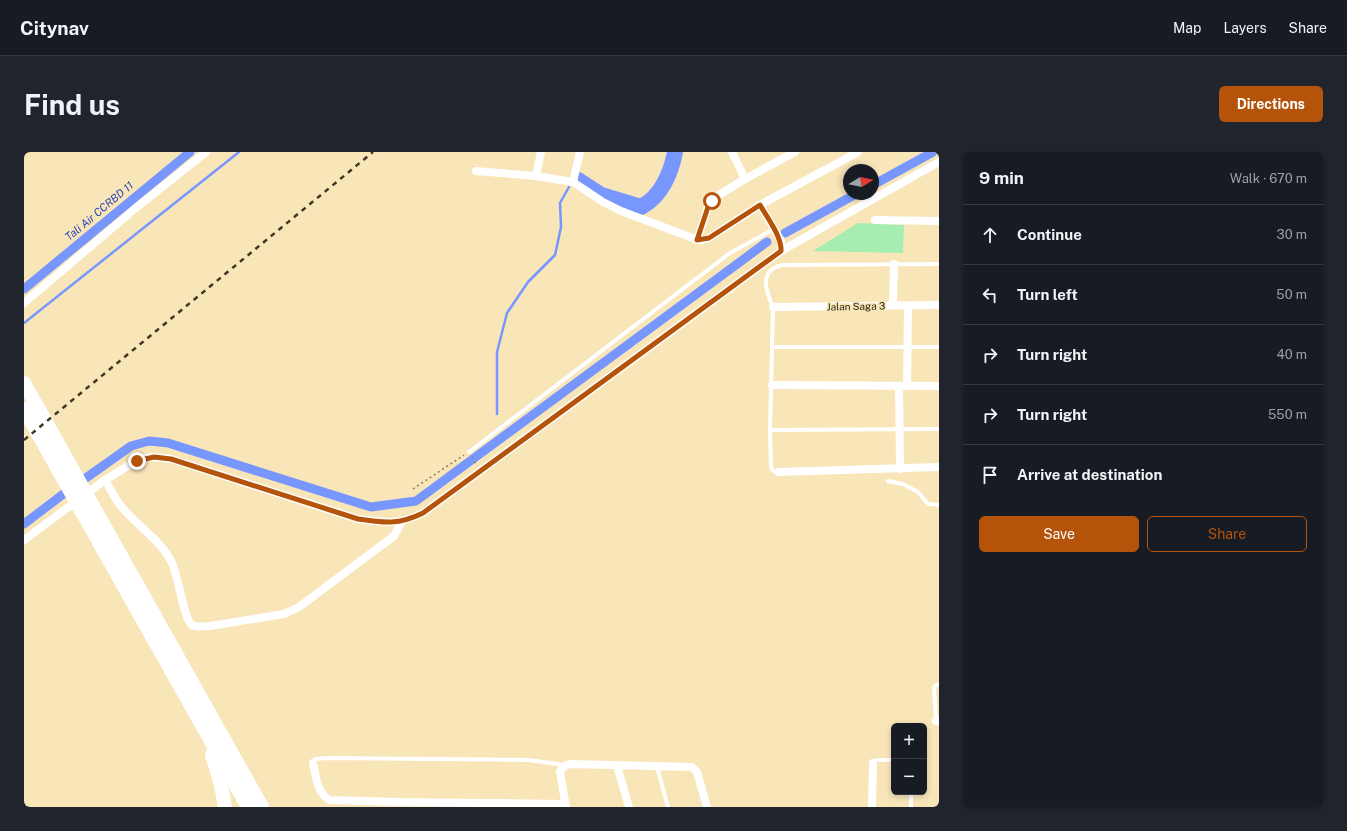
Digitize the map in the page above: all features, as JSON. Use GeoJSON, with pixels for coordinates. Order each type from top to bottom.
{"type":"FeatureCollection","features":[{"type":"Feature","properties":{"kind":"highway"},"geometry":{"type":"LineString","coordinates":[[24,384],[129,583],[206,734],[248,807]]}},
{"type":"Feature","properties":{"kind":"highway"},"geometry":{"type":"LineString","coordinates":[[24,409],[221,734],[261,807]]}},
{"type":"Feature","properties":{"kind":"highway"},"geometry":{"type":"LineString","coordinates":[[206,734],[221,785],[225,807]]}},
{"type":"Feature","properties":{"kind":"street"},"geometry":{"type":"LineString","coordinates":[[24,303],[137,207],[206,152]]}},
{"type":"Feature","properties":{"kind":"street"},"geometry":{"type":"LineString","coordinates":[[536,176],[541,152]]}},
{"type":"Feature","properties":{"kind":"street"},"geometry":{"type":"LineString","coordinates":[[573,182],[580,152]]}},
{"type":"Feature","properties":{"kind":"street"},"geometry":{"type":"LineString","coordinates":[[732,152],[745,179]]}},
{"type":"Feature","properties":{"kind":"street"},"geometry":{"type":"LineString","coordinates":[[697,240],[708,207],[717,196],[795,152]]}},
{"type":"Feature","properties":{"kind":"street"},"geometry":{"type":"LineString","coordinates":[[476,171],[536,176],[573,182],[603,202],[621,211],[697,240],[709,238],[760,205],[858,152]]}},
{"type":"Feature","properties":{"kind":"street"},"geometry":{"type":"LineString","coordinates":[[24,540],[105,480],[137,461],[154,457],[165,458],[358,519],[376,522],[402,522],[423,513],[781,251],[939,162]]}},
{"type":"Feature","properties":{"kind":"street"},"geometry":{"type":"LineString","coordinates":[[760,205],[781,242],[781,251]]}},
{"type":"Feature","properties":{"kind":"street"},"geometry":{"type":"LineString","coordinates":[[875,220],[939,221]]}},
{"type":"Feature","properties":{"kind":"street"},"geometry":{"type":"LineString","coordinates":[[893,306],[894,264]]}},
{"type":"Feature","properties":{"kind":"street","name":"Jalan Saga 3"},"geometry":{"type":"LineString","coordinates":[[773,307],[939,305]]}},
{"type":"Feature","properties":{"kind":"street"},"geometry":{"type":"LineString","coordinates":[[900,469],[899,429],[908,348],[908,306]]}},
{"type":"Feature","properties":{"kind":"street"},"geometry":{"type":"LineString","coordinates":[[772,385],[939,386]]}},
{"type":"Feature","properties":{"kind":"street"},"geometry":{"type":"LineString","coordinates":[[778,472],[939,467]]}},
{"type":"Feature","properties":{"kind":"street"},"geometry":{"type":"LineString","coordinates":[[105,480],[121,506],[169,556],[176,573],[186,615],[189,622],[198,626],[225,624],[284,614],[299,608],[394,536],[402,522]]}},
{"type":"Feature","properties":{"kind":"street"},"geometry":{"type":"LineString","coordinates":[[312,763],[320,791],[325,798],[330,800],[397,805],[566,805],[560,772],[565,765],[689,766],[694,768],[696,772],[707,807]]}},
{"type":"Feature","properties":{"kind":"street"},"geometry":{"type":"LineString","coordinates":[[872,807],[873,763]]}},
{"type":"Feature","properties":{"kind":"street"},"geometry":{"type":"LineString","coordinates":[[616,766],[629,807]]}},
{"type":"Feature","properties":{"kind":"lane"},"geometry":{"type":"LineString","coordinates":[[469,452],[730,253],[774,229]]}},
{"type":"Feature","properties":{"kind":"lane"},"geometry":{"type":"LineString","coordinates":[[778,472],[774,471],[771,467],[770,430],[773,307],[767,293],[766,277],[771,269],[782,265],[939,264]]}},
{"type":"Feature","properties":{"kind":"lane"},"geometry":{"type":"LineString","coordinates":[[773,347],[939,347]]}},
{"type":"Feature","properties":{"kind":"lane"},"geometry":{"type":"LineString","coordinates":[[770,430],[939,428]]}},
{"type":"Feature","properties":{"kind":"lane"},"geometry":{"type":"LineString","coordinates":[[888,481],[903,484],[918,492],[928,504],[939,505]]}},
{"type":"Feature","properties":{"kind":"lane"},"geometry":{"type":"LineString","coordinates":[[938,721],[934,688],[939,684]]}},
{"type":"Feature","properties":{"kind":"lane"},"geometry":{"type":"LineString","coordinates":[[312,763],[315,759],[328,758],[528,760],[565,765]]}},
{"type":"Feature","properties":{"kind":"lane"},"geometry":{"type":"LineString","coordinates":[[873,763],[877,760],[891,760]]}},
{"type":"Feature","properties":{"kind":"lane"},"geometry":{"type":"LineString","coordinates":[[657,766],[668,807]]}},
{"type":"Feature","properties":{"kind":"lane"},"geometry":{"type":"LineString","coordinates":[[911,795],[911,807]]}},
{"type":"Feature","properties":{"kind":"path"},"geometry":{"type":"LineString","coordinates":[[413,490],[469,452],[480,471]]}},
{"type":"Feature","properties":{"kind":"green space"},"geometry":{"type":"Polygon","coordinates":[[[858,223],[904,225],[903,253],[813,251],[858,223]]]}},
{"type":"Feature","properties":{"kind":"waterway","name":"Tali Air CCRBD 11"},"geometry":{"type":"LineString","coordinates":[[24,289],[190,152]]}},
{"type":"Feature","properties":{"kind":"waterway"},"geometry":{"type":"LineString","coordinates":[[24,323],[239,152]]}},
{"type":"Feature","properties":{"kind":"waterway"},"geometry":{"type":"LineString","coordinates":[[578,180],[601,195],[641,207],[648,203],[664,184],[671,168],[675,152]]}},
{"type":"Feature","properties":{"kind":"waterway"},"geometry":{"type":"LineString","coordinates":[[879,182],[933,152]]}},
{"type":"Feature","properties":{"kind":"waterway"},"geometry":{"type":"LineString","coordinates":[[497,414],[497,352],[507,313],[528,282],[555,255],[561,227],[560,203],[569,187]]}},
{"type":"Feature","properties":{"kind":"waterway"},"geometry":{"type":"LineString","coordinates":[[785,233],[845,200]]}},
{"type":"Feature","properties":{"kind":"waterway"},"geometry":{"type":"LineString","coordinates":[[24,524],[131,446],[149,441],[168,443],[371,507],[416,501],[767,242]]}},
{"type":"Feature","properties":{"kind":"railway"},"geometry":{"type":"LineString","coordinates":[[24,440],[373,152]]}},
{"type":"Feature","properties":{"kind":"route"},"geometry":{"type":"LineString","coordinates":[[137,461],[144,458],[154,457],[171,459],[358,519],[376,522],[402,522],[423,513],[781,251],[781,242],[760,205],[719,230],[709,238],[705,240],[697,240],[705,214],[712,201]]}}]}
